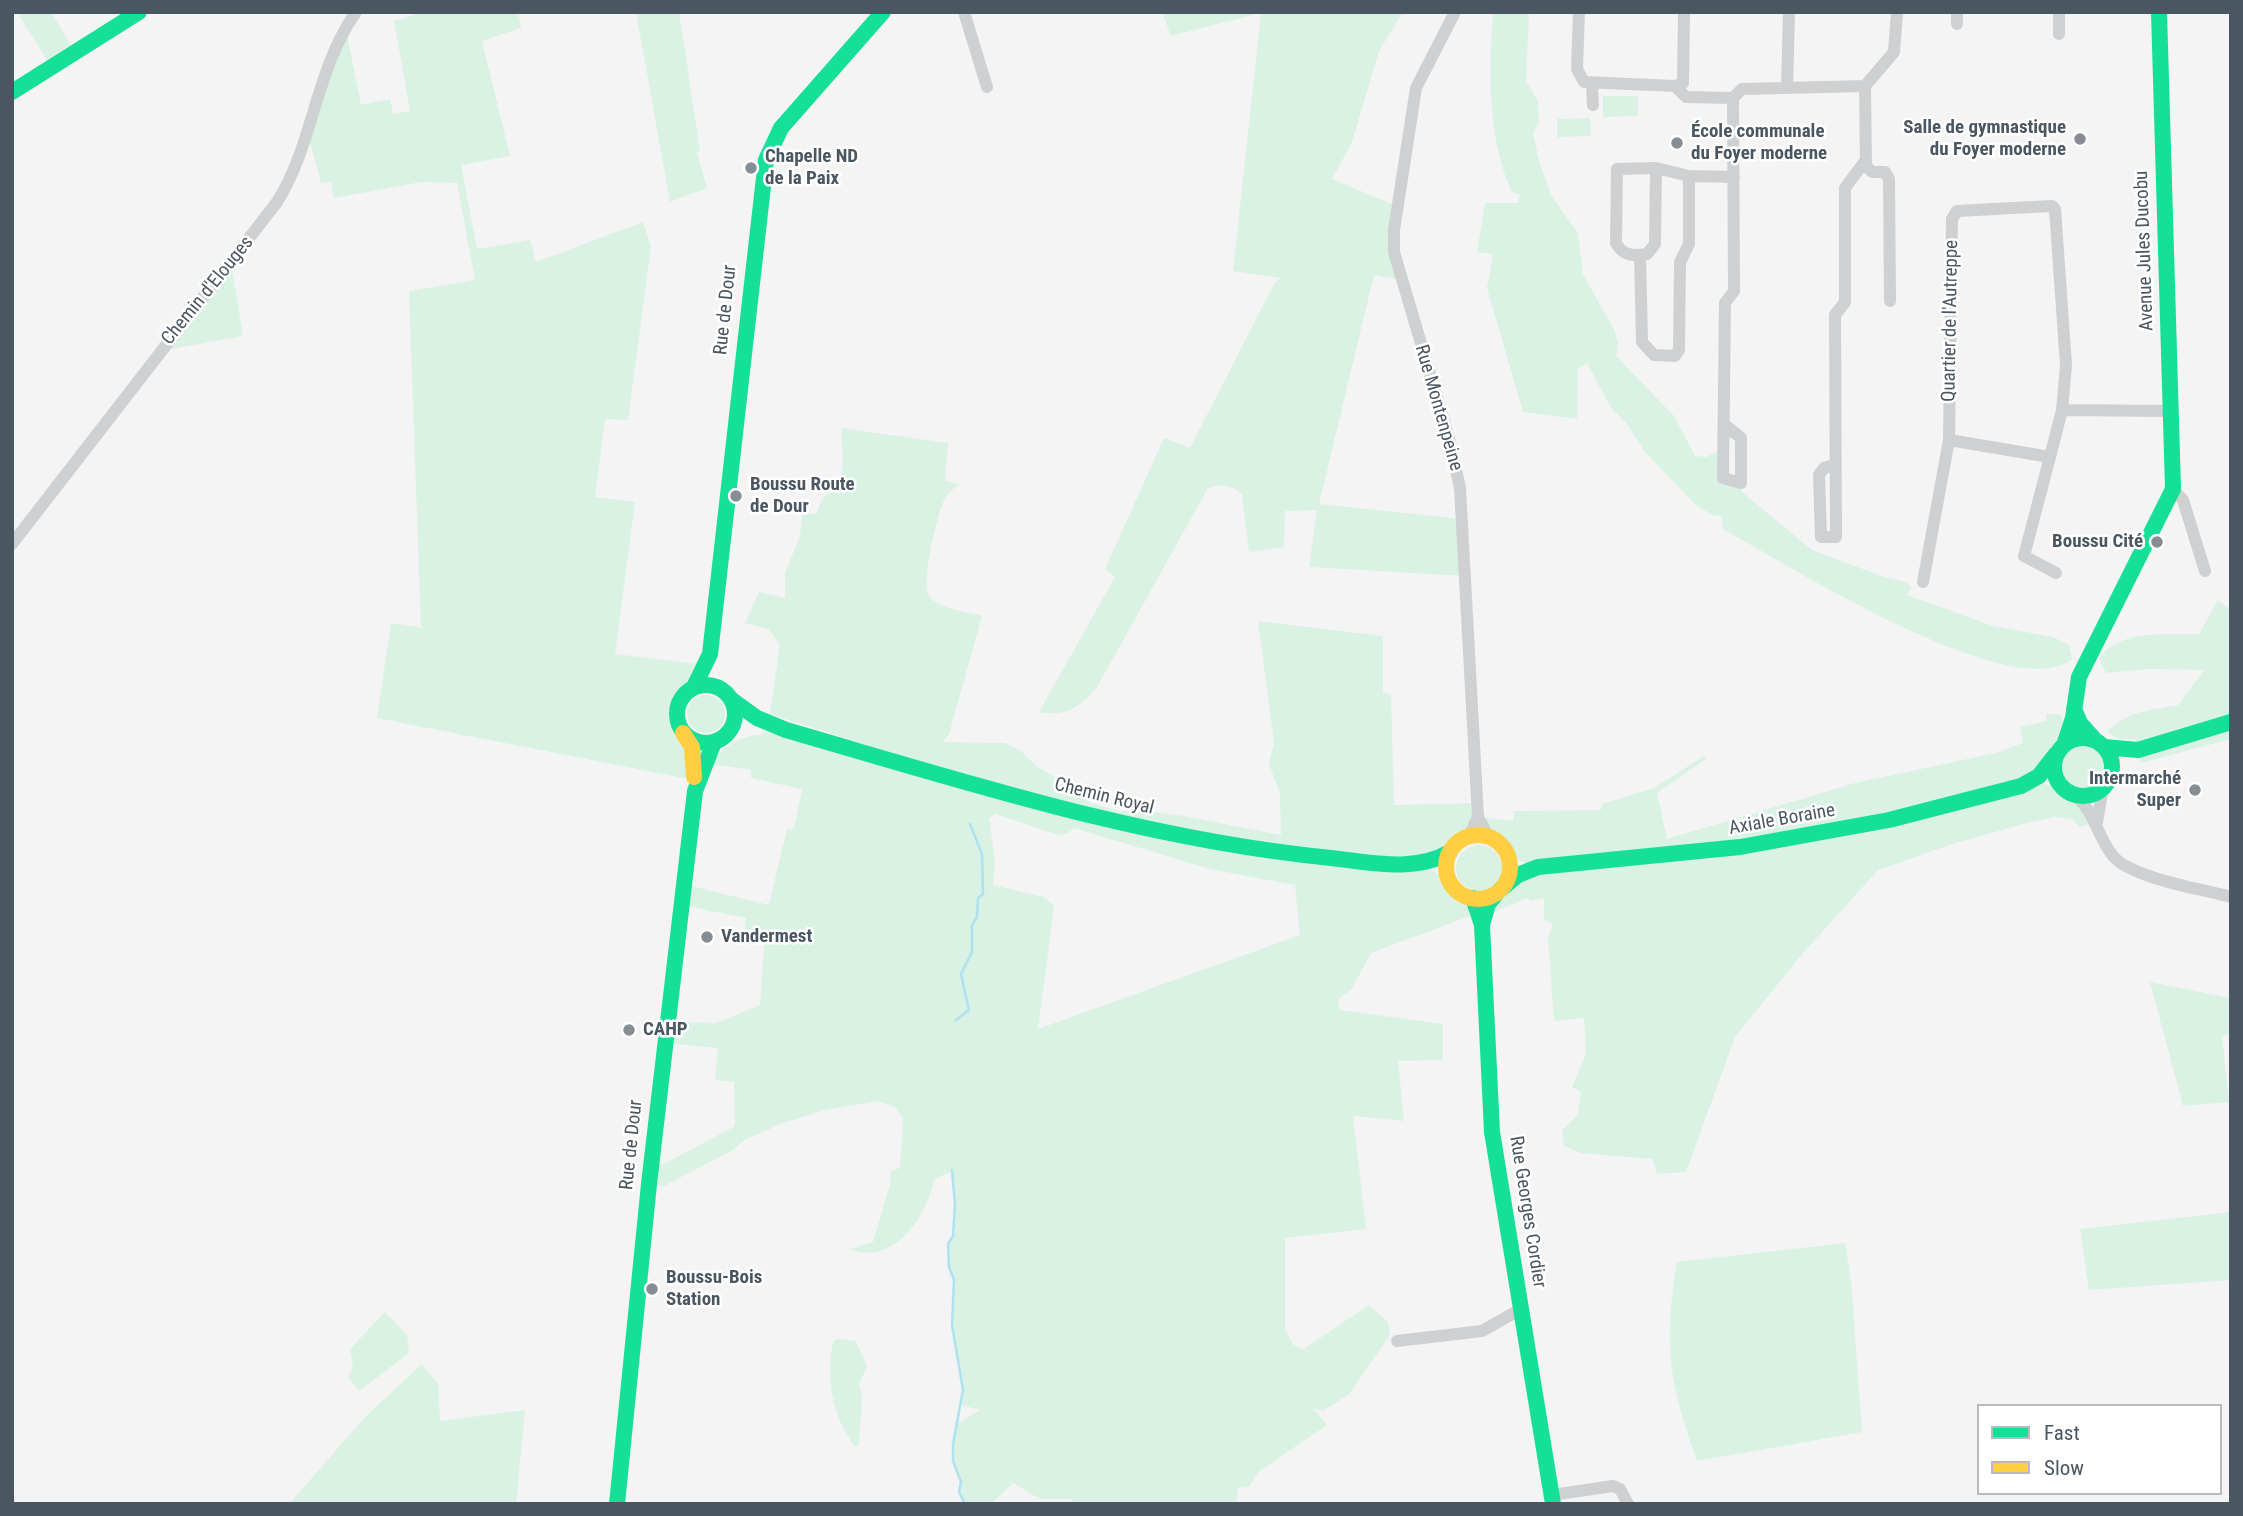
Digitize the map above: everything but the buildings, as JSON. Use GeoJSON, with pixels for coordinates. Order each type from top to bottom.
{"type":"FeatureCollection","features":[{"type":"Feature","properties":{"kind":"main road"},"geometry":{"type":"LineString","coordinates":[[12,82],[123,12]]}},
{"type":"Feature","properties":{"kind":"main road"},"geometry":{"type":"LineString","coordinates":[[12,92],[139,12]]}},
{"type":"Feature","properties":{"kind":"main road","name":"Rue de Dour"},"geometry":{"type":"LineString","coordinates":[[694,687],[710,654],[766,160],[781,128],[883,12]]}},
{"type":"Feature","properties":{"kind":"main road","name":"Avenue Jules Ducobu"},"geometry":{"type":"LineString","coordinates":[[2159,12],[2174,489]]}},
{"type":"Feature","properties":{"kind":"main road"},"geometry":{"type":"LineString","coordinates":[[2138,750],[2095,794],[2069,792],[2054,772],[2085,663],[2174,489]]}},
{"type":"Feature","properties":{"kind":"main road","name":"Rue de Dour"},"geometry":{"type":"LineString","coordinates":[[710,654],[728,695]]}},
{"type":"Feature","properties":{"kind":"main road"},"geometry":{"type":"LineString","coordinates":[[710,685],[728,695],[736,716],[730,732],[719,740],[695,791],[695,757],[676,716],[677,706],[681,698],[694,687],[710,685]]}},
{"type":"Feature","properties":{"kind":"main road","name":"Chemin Royal"},"geometry":{"type":"LineString","coordinates":[[728,695],[757,718],[786,730],[1142,829],[1284,853],[1420,865],[1435,862],[1450,852]]}},
{"type":"Feature","properties":{"kind":"main road"},"geometry":{"type":"LineString","coordinates":[[2074,709],[2080,723],[2110,755],[2107,781]]}},
{"type":"Feature","properties":{"kind":"main road"},"geometry":{"type":"LineString","coordinates":[[2060,750],[2079,738],[2138,750],[2231,722]]}},
{"type":"Feature","properties":{"kind":"main road","name":"Chemin Royal"},"geometry":{"type":"LineString","coordinates":[[719,740],[747,728],[786,730]]}},
{"type":"Feature","properties":{"kind":"main road"},"geometry":{"type":"LineString","coordinates":[[683,733],[698,742],[719,740]]}},
{"type":"Feature","properties":{"kind":"main road","name":"Axiale Boraine"},"geometry":{"type":"LineString","coordinates":[[1499,892],[1518,875],[1538,867],[1702,854],[1798,839],[1914,815],[2027,783],[2045,770],[2060,750]]}},
{"type":"Feature","properties":{"kind":"main road","name":"Axiale Boraine"},"geometry":{"type":"LineString","coordinates":[[2027,783],[2069,792]]}},
{"type":"Feature","properties":{"kind":"main road","name":"Rue de Dour"},"geometry":{"type":"LineString","coordinates":[[617,1504],[649,1184],[695,791]]}},
{"type":"Feature","properties":{"kind":"main road"},"geometry":{"type":"LineString","coordinates":[[1469,836],[1488,836],[1497,840],[1509,856],[1510,874],[1499,892],[1473,898],[1458,892],[1448,879],[1447,860],[1450,852],[1469,836]]}},
{"type":"Feature","properties":{"kind":"main road","name":"Axiale Boraine"},"geometry":{"type":"LineString","coordinates":[[1509,856],[1538,867]]}},
{"type":"Feature","properties":{"kind":"main road","name":"Chemin Royal"},"geometry":{"type":"LineString","coordinates":[[1420,865],[1448,879]]}},
{"type":"Feature","properties":{"kind":"main road","name":"Rue Georges Cordier"},"geometry":{"type":"LineString","coordinates":[[1482,925],[1488,904],[1499,892]]}},
{"type":"Feature","properties":{"kind":"main road","name":"Rue Georges Cordier"},"geometry":{"type":"LineString","coordinates":[[1473,898],[1482,925],[1492,1132],[1552,1499]]}},
{"type":"Feature","properties":{"kind":"street","name":"Chemin d'Elouges"},"geometry":{"type":"LineString","coordinates":[[12,544],[277,202],[296,165],[329,58],[356,12]]}},
{"type":"Feature","properties":{"kind":"street"},"geometry":{"type":"LineString","coordinates":[[964,12],[987,87]]}},
{"type":"Feature","properties":{"kind":"street","name":"Rue Montenpeine"},"geometry":{"type":"LineString","coordinates":[[1455,12],[1416,89],[1394,230],[1394,252],[1449,438],[1460,488],[1478,817],[1488,836]]}},
{"type":"Feature","properties":{"kind":"street"},"geometry":{"type":"LineString","coordinates":[[1579,12],[1577,69],[1580,79],[1592,85],[1675,86],[1684,83],[1684,12]]}},
{"type":"Feature","properties":{"kind":"street"},"geometry":{"type":"LineString","coordinates":[[1787,88],[1788,12]]}},
{"type":"Feature","properties":{"kind":"street"},"geometry":{"type":"LineString","coordinates":[[1890,301],[1889,180],[1885,172],[1869,170],[1865,161],[1865,86],[1894,52],[1897,12]]}},
{"type":"Feature","properties":{"kind":"street"},"geometry":{"type":"LineString","coordinates":[[2059,12],[2059,34]]}},
{"type":"Feature","properties":{"kind":"street"},"geometry":{"type":"LineString","coordinates":[[1592,85],[1593,105]]}},
{"type":"Feature","properties":{"kind":"street"},"geometry":{"type":"LineString","coordinates":[[1675,86],[1686,97],[1733,98]]}},
{"type":"Feature","properties":{"kind":"street"},"geometry":{"type":"LineString","coordinates":[[1724,424],[1725,303],[1734,291],[1733,98],[1742,89],[1865,86]]}},
{"type":"Feature","properties":{"kind":"street"},"geometry":{"type":"LineString","coordinates":[[1834,465],[1824,468],[1819,475],[1821,537],[1836,537],[1835,315],[1845,302],[1845,188],[1865,161]]}},
{"type":"Feature","properties":{"kind":"street"},"geometry":{"type":"LineString","coordinates":[[1656,168],[1655,244],[1652,251],[1628,255],[1620,251],[1616,243],[1617,169],[1656,168],[1689,176],[1734,177]]}},
{"type":"Feature","properties":{"kind":"street"},"geometry":{"type":"LineString","coordinates":[[1640,255],[1642,342],[1654,355],[1675,356],[1679,350],[1680,262],[1689,244],[1689,176]]}},
{"type":"Feature","properties":{"kind":"street","name":"Quartier de l'Autreppe"},"geometry":{"type":"LineString","coordinates":[[1923,582],[1950,440],[1952,219],[1957,211],[2052,206],[2055,209],[2066,365],[2062,410],[2024,556],[2056,573]]}},
{"type":"Feature","properties":{"kind":"street"},"geometry":{"type":"LineString","coordinates":[[2062,410],[2170,411]]}},
{"type":"Feature","properties":{"kind":"street"},"geometry":{"type":"LineString","coordinates":[[1950,440],[2050,457]]}},
{"type":"Feature","properties":{"kind":"street","name":"Avenue Jules Ducobu"},"geometry":{"type":"LineString","coordinates":[[2174,489],[2183,500],[2205,571]]}},
{"type":"Feature","properties":{"kind":"street"},"geometry":{"type":"LineString","coordinates":[[2097,822],[2107,781]]}},
{"type":"Feature","properties":{"kind":"street"},"geometry":{"type":"LineString","coordinates":[[2069,792],[2097,822],[2107,848],[2121,864],[2231,897]]}},
{"type":"Feature","properties":{"kind":"street","name":"Rue Montenpeine"},"geometry":{"type":"LineString","coordinates":[[1469,836],[1478,817]]}},
{"type":"Feature","properties":{"kind":"street"},"geometry":{"type":"LineString","coordinates":[[1397,1341],[1482,1332],[1521,1309]]}},
{"type":"Feature","properties":{"kind":"street"},"geometry":{"type":"LineString","coordinates":[[1552,1499],[1613,1486],[1620,1489],[1628,1504]]}},
{"type":"Feature","properties":{"kind":"green space"},"geometry":{"type":"Polygon","coordinates":[[[17,12],[51,12],[71,45],[47,60],[17,12]]]}},
{"type":"Feature","properties":{"kind":"green space"},"geometry":{"type":"Polygon","coordinates":[[[425,12],[518,12],[521,28],[482,41],[510,156],[461,165],[477,249],[530,240],[536,262],[643,222],[651,246],[628,420],[605,419],[595,497],[635,502],[615,654],[706,665],[677,707],[679,725],[692,747],[694,780],[377,718],[391,623],[430,629],[421,627],[409,291],[475,280],[457,183],[421,182],[334,198],[331,182],[321,183],[311,145],[303,144],[347,35],[361,105],[390,99],[393,114],[410,111],[394,21],[425,12]]]}},
{"type":"Feature","properties":{"kind":"green space"},"geometry":{"type":"Polygon","coordinates":[[[636,12],[679,12],[700,151],[697,153],[707,188],[670,202],[636,12]]]}},
{"type":"Feature","properties":{"kind":"green space"},"geometry":{"type":"Polygon","coordinates":[[[1162,12],[1403,12],[1379,51],[1352,142],[1332,179],[1397,206],[1402,280],[1374,275],[1319,504],[1462,519],[1465,576],[1309,567],[1317,510],[1285,511],[1284,547],[1249,552],[1242,495],[1227,486],[1208,488],[1097,687],[1072,709],[1057,713],[1039,712],[1115,577],[1105,569],[1164,438],[1190,448],[1274,284],[1281,278],[1233,271],[1261,13],[1171,36],[1162,12]]]}},
{"type":"Feature","properties":{"kind":"green space"},"geometry":{"type":"Polygon","coordinates":[[[1493,12],[1529,12],[1526,81],[1538,101],[1539,122],[1533,133],[1539,161],[1552,197],[1578,233],[1583,275],[1614,329],[1618,343],[1616,356],[1674,416],[1695,456],[1707,457],[1723,448],[1723,478],[1741,483],[1741,491],[1812,550],[1884,577],[1905,582],[1911,587],[1907,595],[1993,626],[2053,637],[2069,645],[2072,659],[2042,669],[2001,664],[1951,648],[1843,597],[1723,529],[1721,516],[1712,515],[1696,505],[1645,452],[1627,424],[1611,408],[1587,363],[1578,369],[1577,419],[1523,412],[1487,288],[1493,254],[1477,252],[1485,203],[1518,203],[1520,195],[1512,192],[1504,171],[1494,127],[1491,80],[1493,12]]]}},
{"type":"Feature","properties":{"kind":"green space"},"geometry":{"type":"Polygon","coordinates":[[[1603,96],[1638,96],[1638,116],[1603,117],[1603,96]]]}},
{"type":"Feature","properties":{"kind":"green space"},"geometry":{"type":"Polygon","coordinates":[[[1590,118],[1591,136],[1557,137],[1557,119],[1590,118]]]}},
{"type":"Feature","properties":{"kind":"green space"},"geometry":{"type":"Polygon","coordinates":[[[231,264],[243,336],[171,349],[231,264]]]}},
{"type":"Feature","properties":{"kind":"green space"},"geometry":{"type":"Polygon","coordinates":[[[841,428],[948,443],[945,481],[959,484],[944,500],[941,508],[928,565],[927,590],[930,597],[940,604],[982,616],[949,734],[942,742],[1005,743],[1021,751],[1036,766],[1078,791],[1089,802],[1121,812],[1127,809],[1184,816],[1281,835],[1280,794],[1269,764],[1274,743],[1258,621],[1383,636],[1383,693],[1391,694],[1394,805],[1477,803],[1478,817],[1513,821],[1514,811],[1601,810],[1602,804],[1654,788],[1704,756],[1706,759],[1657,793],[1667,839],[1855,783],[1996,753],[2023,743],[2020,727],[2047,721],[2046,714],[2060,714],[2063,720],[2043,783],[2060,788],[2074,797],[2097,822],[2080,827],[2072,819],[2055,817],[2027,823],[1955,843],[1878,870],[1803,953],[1735,1037],[1686,1172],[1657,1174],[1652,1159],[1581,1153],[1564,1146],[1562,1131],[1578,1114],[1581,1092],[1572,1087],[1586,1054],[1584,1018],[1554,1021],[1548,937],[1553,924],[1544,920],[1544,898],[1531,901],[1527,898],[1484,916],[1527,864],[1516,859],[1497,840],[1487,836],[1468,837],[1448,848],[1421,866],[1438,874],[1459,891],[1470,916],[1371,953],[1351,990],[1338,999],[1340,1010],[1443,1024],[1443,1060],[1398,1061],[1404,1121],[1353,1116],[1366,1229],[1285,1238],[1285,1330],[1293,1344],[1302,1350],[1369,1305],[1388,1322],[1390,1335],[1349,1394],[1323,1411],[1313,1408],[1327,1425],[1258,1472],[1249,1487],[1238,1488],[1236,1504],[1070,1504],[1072,1499],[1040,1499],[1013,1483],[991,1504],[965,1504],[959,1492],[959,1479],[953,1458],[954,1440],[958,1423],[980,1410],[962,1405],[963,1390],[952,1325],[954,1280],[949,1267],[948,1244],[953,1236],[955,1204],[952,1171],[934,1179],[916,1223],[893,1245],[880,1251],[865,1253],[849,1249],[873,1242],[890,1185],[891,1171],[900,1168],[903,1119],[895,1107],[877,1101],[825,1110],[783,1123],[744,1140],[733,1150],[664,1186],[649,1184],[651,1163],[664,1164],[735,1126],[734,1082],[715,1080],[718,1048],[664,1043],[667,1021],[716,1023],[760,1005],[765,935],[744,932],[746,918],[681,905],[683,884],[769,905],[787,829],[794,829],[802,789],[751,778],[751,770],[712,764],[721,752],[733,743],[754,735],[762,735],[763,732],[907,758],[770,714],[780,644],[768,629],[745,623],[759,592],[785,598],[785,573],[800,536],[802,513],[817,514],[824,497],[835,488],[840,477],[843,463],[841,428]],[[996,814],[989,818],[995,862],[993,885],[1044,897],[1054,906],[1038,1029],[1300,935],[1295,885],[1210,869],[1074,828],[1068,833],[1058,835],[996,814]]]}},
{"type":"Feature","properties":{"kind":"green space"},"geometry":{"type":"Polygon","coordinates":[[[2218,600],[2231,611],[2231,739],[2141,763],[2135,739],[2118,739],[2107,732],[2131,716],[2178,705],[2204,670],[2149,669],[2106,673],[2099,658],[2119,642],[2131,638],[2159,634],[2199,634],[2218,600]]]}},
{"type":"Feature","properties":{"kind":"green space"},"geometry":{"type":"Polygon","coordinates":[[[706,695],[720,700],[725,714],[720,728],[706,733],[692,728],[687,714],[692,700],[706,695]]]}},
{"type":"Feature","properties":{"kind":"green space"},"geometry":{"type":"Polygon","coordinates":[[[2084,745],[2099,752],[2106,767],[2099,782],[2084,789],[2069,782],[2062,767],[2069,752],[2084,745]]]}},
{"type":"Feature","properties":{"kind":"green space"},"geometry":{"type":"Polygon","coordinates":[[[1479,845],[1495,852],[1502,868],[1495,884],[1479,891],[1463,884],[1456,868],[1463,852],[1479,845]]]}},
{"type":"Feature","properties":{"kind":"green space"},"geometry":{"type":"Polygon","coordinates":[[[2150,982],[2231,998],[2231,1034],[2222,1036],[2229,1102],[2183,1106],[2150,982]]]}},
{"type":"Feature","properties":{"kind":"green space"},"geometry":{"type":"Polygon","coordinates":[[[2231,1212],[2231,1280],[2089,1290],[2080,1229],[2231,1212]]]}},
{"type":"Feature","properties":{"kind":"green space"},"geometry":{"type":"Polygon","coordinates":[[[1845,1243],[1851,1280],[1862,1432],[1697,1461],[1680,1409],[1671,1363],[1670,1317],[1677,1262],[1845,1243]]]}},
{"type":"Feature","properties":{"kind":"green space"},"geometry":{"type":"Polygon","coordinates":[[[385,1312],[407,1335],[409,1353],[359,1391],[348,1377],[353,1367],[350,1349],[385,1312]]]}},
{"type":"Feature","properties":{"kind":"green space"},"geometry":{"type":"Polygon","coordinates":[[[834,1340],[856,1341],[867,1366],[859,1384],[862,1395],[859,1444],[856,1447],[841,1424],[833,1396],[831,1353],[834,1340]]]}},
{"type":"Feature","properties":{"kind":"green space"},"geometry":{"type":"Polygon","coordinates":[[[422,1364],[438,1384],[440,1421],[525,1410],[516,1504],[289,1504],[366,1416],[422,1364]]]}},
{"type":"Feature","properties":{"kind":"waterway"},"geometry":{"type":"LineString","coordinates":[[956,1020],[969,1010],[961,974],[972,952],[972,925],[977,917],[978,898],[983,894],[982,854],[970,824]]}},
{"type":"Feature","properties":{"kind":"waterway"},"geometry":{"type":"LineString","coordinates":[[952,1170],[955,1204],[953,1236],[948,1244],[949,1267],[954,1280],[952,1325],[963,1390],[953,1444],[953,1461],[961,1482],[959,1492],[965,1504]]}},
{"type":"Feature","properties":{"kind":"traffic: fast"},"geometry":{"type":"LineString","coordinates":[[12,92],[139,12]]}},
{"type":"Feature","properties":{"kind":"traffic: fast"},"geometry":{"type":"LineString","coordinates":[[694,687],[710,654],[766,160],[781,128],[883,12]]}},
{"type":"Feature","properties":{"kind":"traffic: fast"},"geometry":{"type":"LineString","coordinates":[[2064,745],[2073,718],[2079,677],[2173,489],[2159,12]]}},
{"type":"Feature","properties":{"kind":"traffic: fast"},"geometry":{"type":"LineString","coordinates":[[700,685],[712,685],[727,693],[735,708],[735,714],[735,720],[727,735],[712,743],[700,743],[685,735],[677,720],[677,708],[685,693],[700,685]]}},
{"type":"Feature","properties":{"kind":"traffic: fast"},"geometry":{"type":"LineString","coordinates":[[732,700],[757,718],[786,730],[988,789],[1192,838],[1392,864],[1422,862],[1450,852]]}},
{"type":"Feature","properties":{"kind":"traffic: fast"},"geometry":{"type":"LineString","coordinates":[[2074,709],[2080,723],[2096,741]]}},
{"type":"Feature","properties":{"kind":"traffic: fast"},"geometry":{"type":"LineString","coordinates":[[2104,747],[2138,750],[2231,722]]}},
{"type":"Feature","properties":{"kind":"traffic: fast"},"geometry":{"type":"LineString","coordinates":[[2077,738],[2089,738],[2104,746],[2112,761],[2112,767],[2112,773],[2104,788],[2089,796],[2077,796],[2062,788],[2054,773],[2054,761],[2062,746],[2077,738]]}},
{"type":"Feature","properties":{"kind":"traffic: fast"},"geometry":{"type":"LineString","coordinates":[[617,1504],[649,1184],[695,791],[714,742]]}},
{"type":"Feature","properties":{"kind":"traffic: fast"},"geometry":{"type":"LineString","coordinates":[[1501,889],[1518,875],[1538,867],[1740,847],[1889,820],[2021,786],[2039,776],[2056,754]]}},
{"type":"Feature","properties":{"kind":"traffic: fast"},"geometry":{"type":"LineString","coordinates":[[1482,925],[1488,904],[1496,894]]}},
{"type":"Feature","properties":{"kind":"traffic: fast"},"geometry":{"type":"LineString","coordinates":[[1473,898],[1482,925],[1492,1132],[1553,1504]]}},
{"type":"Feature","properties":{"kind":"traffic: slow"},"geometry":{"type":"LineString","coordinates":[[683,733],[692,747],[694,777]]}},
{"type":"Feature","properties":{"kind":"traffic: slow"},"geometry":{"type":"LineString","coordinates":[[1478,835],[1490,837],[1501,844],[1508,855],[1510,867],[1508,879],[1501,890],[1490,897],[1478,899],[1466,897],[1455,890],[1448,879],[1446,867],[1448,855],[1455,844],[1466,837],[1478,835]]}},
{"type":"Feature","properties":{"kind":"place","name":"Salle de gymnastique du Foyer moderne"},"geometry":{"type":"Point","coordinates":[2080,139]}},
{"type":"Feature","properties":{"kind":"place","name":"École communale du Foyer moderne"},"geometry":{"type":"Point","coordinates":[1677,143]}},
{"type":"Feature","properties":{"kind":"place","name":"Chapelle ND de la Paix"},"geometry":{"type":"Point","coordinates":[751,168]}},
{"type":"Feature","properties":{"kind":"place","name":"Boussu Route de Dour"},"geometry":{"type":"Point","coordinates":[736,496]}},
{"type":"Feature","properties":{"kind":"place","name":"Boussu Cité"},"geometry":{"type":"Point","coordinates":[2157,542]}},
{"type":"Feature","properties":{"kind":"place","name":"Intermarché Super"},"geometry":{"type":"Point","coordinates":[2195,790]}},
{"type":"Feature","properties":{"kind":"place","name":"Vandermest"},"geometry":{"type":"Point","coordinates":[707,937]}},
{"type":"Feature","properties":{"kind":"place","name":"CAHP"},"geometry":{"type":"Point","coordinates":[629,1030]}},
{"type":"Feature","properties":{"kind":"place","name":"Boussu-Bois Station"},"geometry":{"type":"Point","coordinates":[652,1289]}}]}
